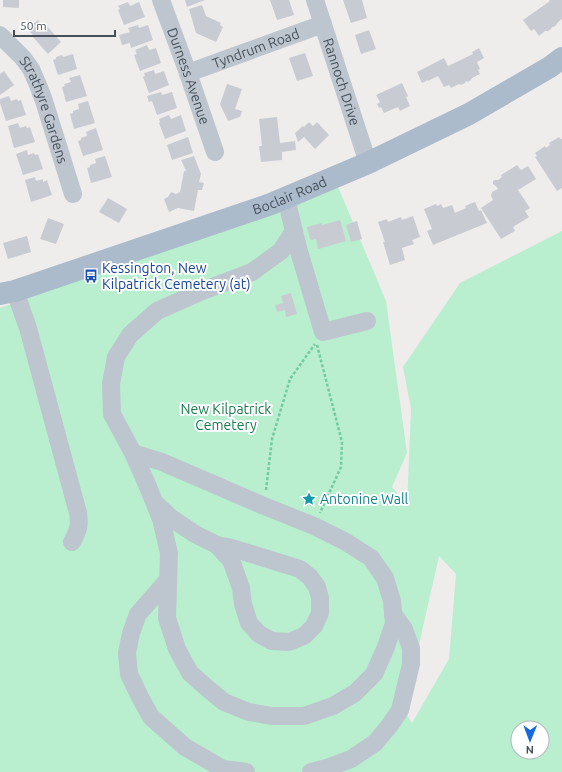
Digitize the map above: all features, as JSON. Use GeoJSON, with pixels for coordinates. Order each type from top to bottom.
{"type":"FeatureCollection","features":[{"type":"Feature","properties":{"kind":"main road","name":"Boclair Road"},"geometry":{"type":"LineString","coordinates":[[8,292],[286,198],[368,163],[469,114],[550,67],[562,58]]}},
{"type":"Feature","properties":{"kind":"street","name":"Durness Avenue"},"geometry":{"type":"LineString","coordinates":[[162,0],[215,152]]}},
{"type":"Feature","properties":{"kind":"street","name":"Rannoch Drive"},"geometry":{"type":"LineString","coordinates":[[315,0],[368,163]]}},
{"type":"Feature","properties":{"kind":"street","name":"Tyndrum Road"},"geometry":{"type":"LineString","coordinates":[[188,73],[323,24]]}},
{"type":"Feature","properties":{"kind":"street","name":"Strathyre Gardens"},"geometry":{"type":"LineString","coordinates":[[0,35],[23,58],[36,79],[73,194]]}},
{"type":"Feature","properties":{"kind":"street"},"geometry":{"type":"LineString","coordinates":[[286,198],[322,332],[367,321]]}},
{"type":"Feature","properties":{"kind":"street"},"geometry":{"type":"LineString","coordinates":[[133,453],[162,462],[314,526],[346,542],[370,558],[385,578],[392,601],[394,623],[386,647],[374,674],[355,693],[333,706],[304,716],[272,716],[249,712],[224,702],[190,673],[177,649],[167,618],[169,553],[161,519],[133,453],[112,414],[111,384],[116,358],[130,335],[157,311],[202,291],[252,272],[281,251],[294,231]]}},
{"type":"Feature","properties":{"kind":"street"},"geometry":{"type":"LineString","coordinates":[[8,292],[30,334],[78,513],[79,523],[77,534],[72,542]]}},
{"type":"Feature","properties":{"kind":"street"},"geometry":{"type":"LineString","coordinates":[[154,503],[171,518],[195,534],[217,545],[232,548],[300,569],[310,577],[317,586],[320,598],[320,613],[314,626],[304,636],[289,642],[272,641],[259,634],[249,623],[243,604],[241,588],[231,560],[217,545]]}},
{"type":"Feature","properties":{"kind":"street"},"geometry":{"type":"LineString","coordinates":[[168,580],[138,614],[131,633],[127,653],[130,674],[151,717],[185,747],[223,769],[246,772]]}},
{"type":"Feature","properties":{"kind":"street"},"geometry":{"type":"LineString","coordinates":[[311,772],[351,759],[375,743],[400,710],[411,664],[411,648],[404,630],[393,614]]}},
{"type":"Feature","properties":{"kind":"path"},"geometry":{"type":"LineString","coordinates":[[264,506],[272,439],[290,379],[316,342],[342,442],[341,467],[314,526]]}},
{"type":"Feature","properties":{"kind":"green space","name":"New Kilpatrick Cemetery"},"geometry":{"type":"Polygon","coordinates":[[[338,187],[386,301],[407,453],[392,487],[407,506],[411,409],[403,367],[460,283],[562,231],[562,772],[0,772],[0,308],[338,187]],[[439,556],[404,711],[412,723],[449,659],[456,574],[439,556]]]}},
{"type":"Feature","properties":{"kind":"building"},"geometry":{"type":"Polygon","coordinates":[[[3,0],[19,0],[19,8],[3,7],[3,0]]]}},
{"type":"Feature","properties":{"kind":"building"},"geometry":{"type":"Polygon","coordinates":[[[185,0],[205,0],[187,7],[185,0]]]}},
{"type":"Feature","properties":{"kind":"building"},"geometry":{"type":"Polygon","coordinates":[[[270,0],[289,0],[294,15],[277,20],[270,0]]]}},
{"type":"Feature","properties":{"kind":"building"},"geometry":{"type":"Polygon","coordinates":[[[343,0],[362,0],[367,18],[351,23],[343,0]]]}},
{"type":"Feature","properties":{"kind":"building"},"geometry":{"type":"Polygon","coordinates":[[[549,0],[562,0],[562,19],[554,27],[548,31],[545,31],[539,36],[534,29],[531,31],[523,20],[550,1],[549,0]]]}},
{"type":"Feature","properties":{"kind":"building"},"geometry":{"type":"Polygon","coordinates":[[[128,2],[130,6],[139,2],[145,17],[124,25],[118,10],[120,9],[118,6],[128,2]]]}},
{"type":"Feature","properties":{"kind":"building"},"geometry":{"type":"Polygon","coordinates":[[[202,5],[206,16],[221,23],[220,25],[223,27],[216,42],[196,33],[189,9],[202,5]]]}},
{"type":"Feature","properties":{"kind":"building"},"geometry":{"type":"Polygon","coordinates":[[[38,20],[43,28],[46,25],[61,42],[48,54],[27,29],[38,20]]]}},
{"type":"Feature","properties":{"kind":"building"},"geometry":{"type":"Polygon","coordinates":[[[138,25],[139,28],[148,25],[153,40],[131,48],[130,43],[122,45],[119,35],[130,32],[128,28],[138,25]]]}},
{"type":"Feature","properties":{"kind":"building"},"geometry":{"type":"Polygon","coordinates":[[[369,30],[376,49],[361,54],[355,35],[369,30]]]}},
{"type":"Feature","properties":{"kind":"building"},"geometry":{"type":"Polygon","coordinates":[[[147,45],[149,50],[156,48],[161,63],[140,71],[134,55],[137,54],[135,50],[147,45]]]}},
{"type":"Feature","properties":{"kind":"building"},"geometry":{"type":"Polygon","coordinates":[[[479,48],[484,58],[477,62],[480,69],[478,70],[480,74],[468,82],[466,81],[461,85],[459,84],[451,88],[449,85],[444,87],[438,76],[422,83],[417,72],[444,58],[448,66],[473,54],[472,52],[479,48]]]}},
{"type":"Feature","properties":{"kind":"building"},"geometry":{"type":"Polygon","coordinates":[[[305,53],[313,76],[297,81],[289,58],[305,53]]]}},
{"type":"Feature","properties":{"kind":"building"},"geometry":{"type":"Polygon","coordinates":[[[73,54],[77,69],[58,75],[53,60],[62,55],[63,57],[73,54]]]}},
{"type":"Feature","properties":{"kind":"building"},"geometry":{"type":"Polygon","coordinates":[[[154,70],[155,74],[164,71],[169,85],[149,93],[143,77],[145,76],[144,73],[154,70]]]}},
{"type":"Feature","properties":{"kind":"building"},"geometry":{"type":"Polygon","coordinates":[[[4,71],[14,85],[0,95],[0,74],[4,71]]]}},
{"type":"Feature","properties":{"kind":"building"},"geometry":{"type":"Polygon","coordinates":[[[80,75],[87,96],[66,102],[62,87],[65,86],[64,84],[71,82],[69,78],[80,75]]]}},
{"type":"Feature","properties":{"kind":"building"},"geometry":{"type":"Polygon","coordinates":[[[402,83],[408,96],[406,97],[410,106],[400,111],[398,107],[384,113],[381,107],[379,108],[377,104],[380,102],[376,95],[402,83]]]}},
{"type":"Feature","properties":{"kind":"building"},"geometry":{"type":"Polygon","coordinates":[[[227,84],[242,89],[235,109],[242,111],[240,117],[228,121],[220,104],[227,84]]]}},
{"type":"Feature","properties":{"kind":"building"},"geometry":{"type":"Polygon","coordinates":[[[161,92],[162,95],[172,92],[177,108],[157,115],[152,101],[149,102],[147,96],[161,92]]]}},
{"type":"Feature","properties":{"kind":"building"},"geometry":{"type":"Polygon","coordinates":[[[9,96],[11,101],[17,99],[18,101],[21,100],[26,115],[6,121],[0,99],[9,96]]]}},
{"type":"Feature","properties":{"kind":"building"},"geometry":{"type":"Polygon","coordinates":[[[88,101],[95,123],[74,129],[70,114],[79,109],[78,104],[88,101]]]}},
{"type":"Feature","properties":{"kind":"building"},"geometry":{"type":"Polygon","coordinates":[[[169,115],[171,119],[181,115],[186,131],[165,139],[159,119],[169,115]]]}},
{"type":"Feature","properties":{"kind":"building"},"geometry":{"type":"Polygon","coordinates":[[[277,117],[280,143],[295,141],[296,150],[282,152],[282,160],[261,162],[259,146],[262,146],[259,119],[277,117]]]}},
{"type":"Feature","properties":{"kind":"building"},"geometry":{"type":"Polygon","coordinates":[[[309,122],[313,126],[317,122],[329,135],[315,149],[304,137],[298,142],[295,133],[309,122]]]}},
{"type":"Feature","properties":{"kind":"building"},"geometry":{"type":"Polygon","coordinates":[[[18,123],[20,128],[26,126],[27,128],[30,127],[35,142],[14,148],[8,126],[18,123]]]}},
{"type":"Feature","properties":{"kind":"building"},"geometry":{"type":"Polygon","coordinates":[[[96,128],[103,150],[83,156],[78,141],[87,136],[86,132],[96,128]]]}},
{"type":"Feature","properties":{"kind":"building"},"geometry":{"type":"Polygon","coordinates":[[[188,137],[193,153],[172,160],[167,145],[188,137]]]}},
{"type":"Feature","properties":{"kind":"building"},"geometry":{"type":"Polygon","coordinates":[[[559,137],[562,139],[562,188],[557,191],[535,157],[537,156],[535,153],[545,146],[546,148],[550,145],[549,143],[559,137]]]}},
{"type":"Feature","properties":{"kind":"building"},"geometry":{"type":"Polygon","coordinates":[[[27,150],[28,155],[34,153],[35,155],[38,154],[43,169],[23,175],[16,154],[27,150]]]}},
{"type":"Feature","properties":{"kind":"building"},"geometry":{"type":"Polygon","coordinates":[[[105,156],[112,177],[91,183],[87,168],[96,163],[95,159],[105,156]]]}},
{"type":"Feature","properties":{"kind":"building"},"geometry":{"type":"Polygon","coordinates":[[[194,156],[201,174],[199,182],[204,183],[202,190],[198,190],[194,211],[178,208],[169,212],[164,199],[168,197],[171,192],[176,194],[180,192],[184,171],[186,171],[181,160],[194,156]]]}},
{"type":"Feature","properties":{"kind":"building"},"geometry":{"type":"Polygon","coordinates":[[[517,165],[521,170],[528,166],[536,179],[518,190],[530,208],[525,211],[529,217],[513,227],[515,231],[501,239],[481,208],[493,200],[491,196],[492,192],[498,189],[493,184],[493,181],[498,180],[502,177],[501,175],[517,165]]]}},
{"type":"Feature","properties":{"kind":"building"},"geometry":{"type":"Polygon","coordinates":[[[35,177],[36,181],[43,179],[43,182],[47,180],[52,195],[31,202],[25,180],[35,177]]]}},
{"type":"Feature","properties":{"kind":"building"},"geometry":{"type":"Polygon","coordinates":[[[108,198],[127,209],[119,223],[99,212],[108,198]]]}},
{"type":"Feature","properties":{"kind":"building"},"geometry":{"type":"Polygon","coordinates":[[[475,202],[479,211],[481,210],[487,223],[433,245],[427,231],[432,229],[424,209],[436,204],[437,206],[441,204],[443,208],[452,205],[455,213],[466,208],[465,206],[475,202]]]}},
{"type":"Feature","properties":{"kind":"building"},"geometry":{"type":"Polygon","coordinates":[[[413,216],[420,237],[412,240],[414,244],[402,248],[405,260],[390,265],[383,242],[385,242],[378,222],[387,219],[388,222],[401,217],[402,220],[413,216]]]}},
{"type":"Feature","properties":{"kind":"building"},"geometry":{"type":"Polygon","coordinates":[[[48,218],[64,224],[56,244],[40,239],[48,218]]]}},
{"type":"Feature","properties":{"kind":"building"},"geometry":{"type":"Polygon","coordinates":[[[340,220],[346,241],[318,249],[316,239],[310,239],[307,227],[340,220]]]}},
{"type":"Feature","properties":{"kind":"building"},"geometry":{"type":"Polygon","coordinates":[[[357,221],[362,239],[351,242],[346,225],[357,221]]]}},
{"type":"Feature","properties":{"kind":"building"},"geometry":{"type":"Polygon","coordinates":[[[27,236],[31,252],[8,259],[3,243],[27,236]]]}},
{"type":"Feature","properties":{"kind":"building"},"geometry":{"type":"Polygon","coordinates":[[[291,293],[297,314],[286,317],[285,310],[277,312],[275,305],[283,303],[281,296],[291,293]]]}},
{"type":"Feature","properties":{"kind":"place","name":"Kessington, New Kilpatrick Cemetery (at)"},"geometry":{"type":"Point","coordinates":[91,276]}},
{"type":"Feature","properties":{"kind":"place","name":"Antonine Wall"},"geometry":{"type":"Point","coordinates":[309,499]}}]}
